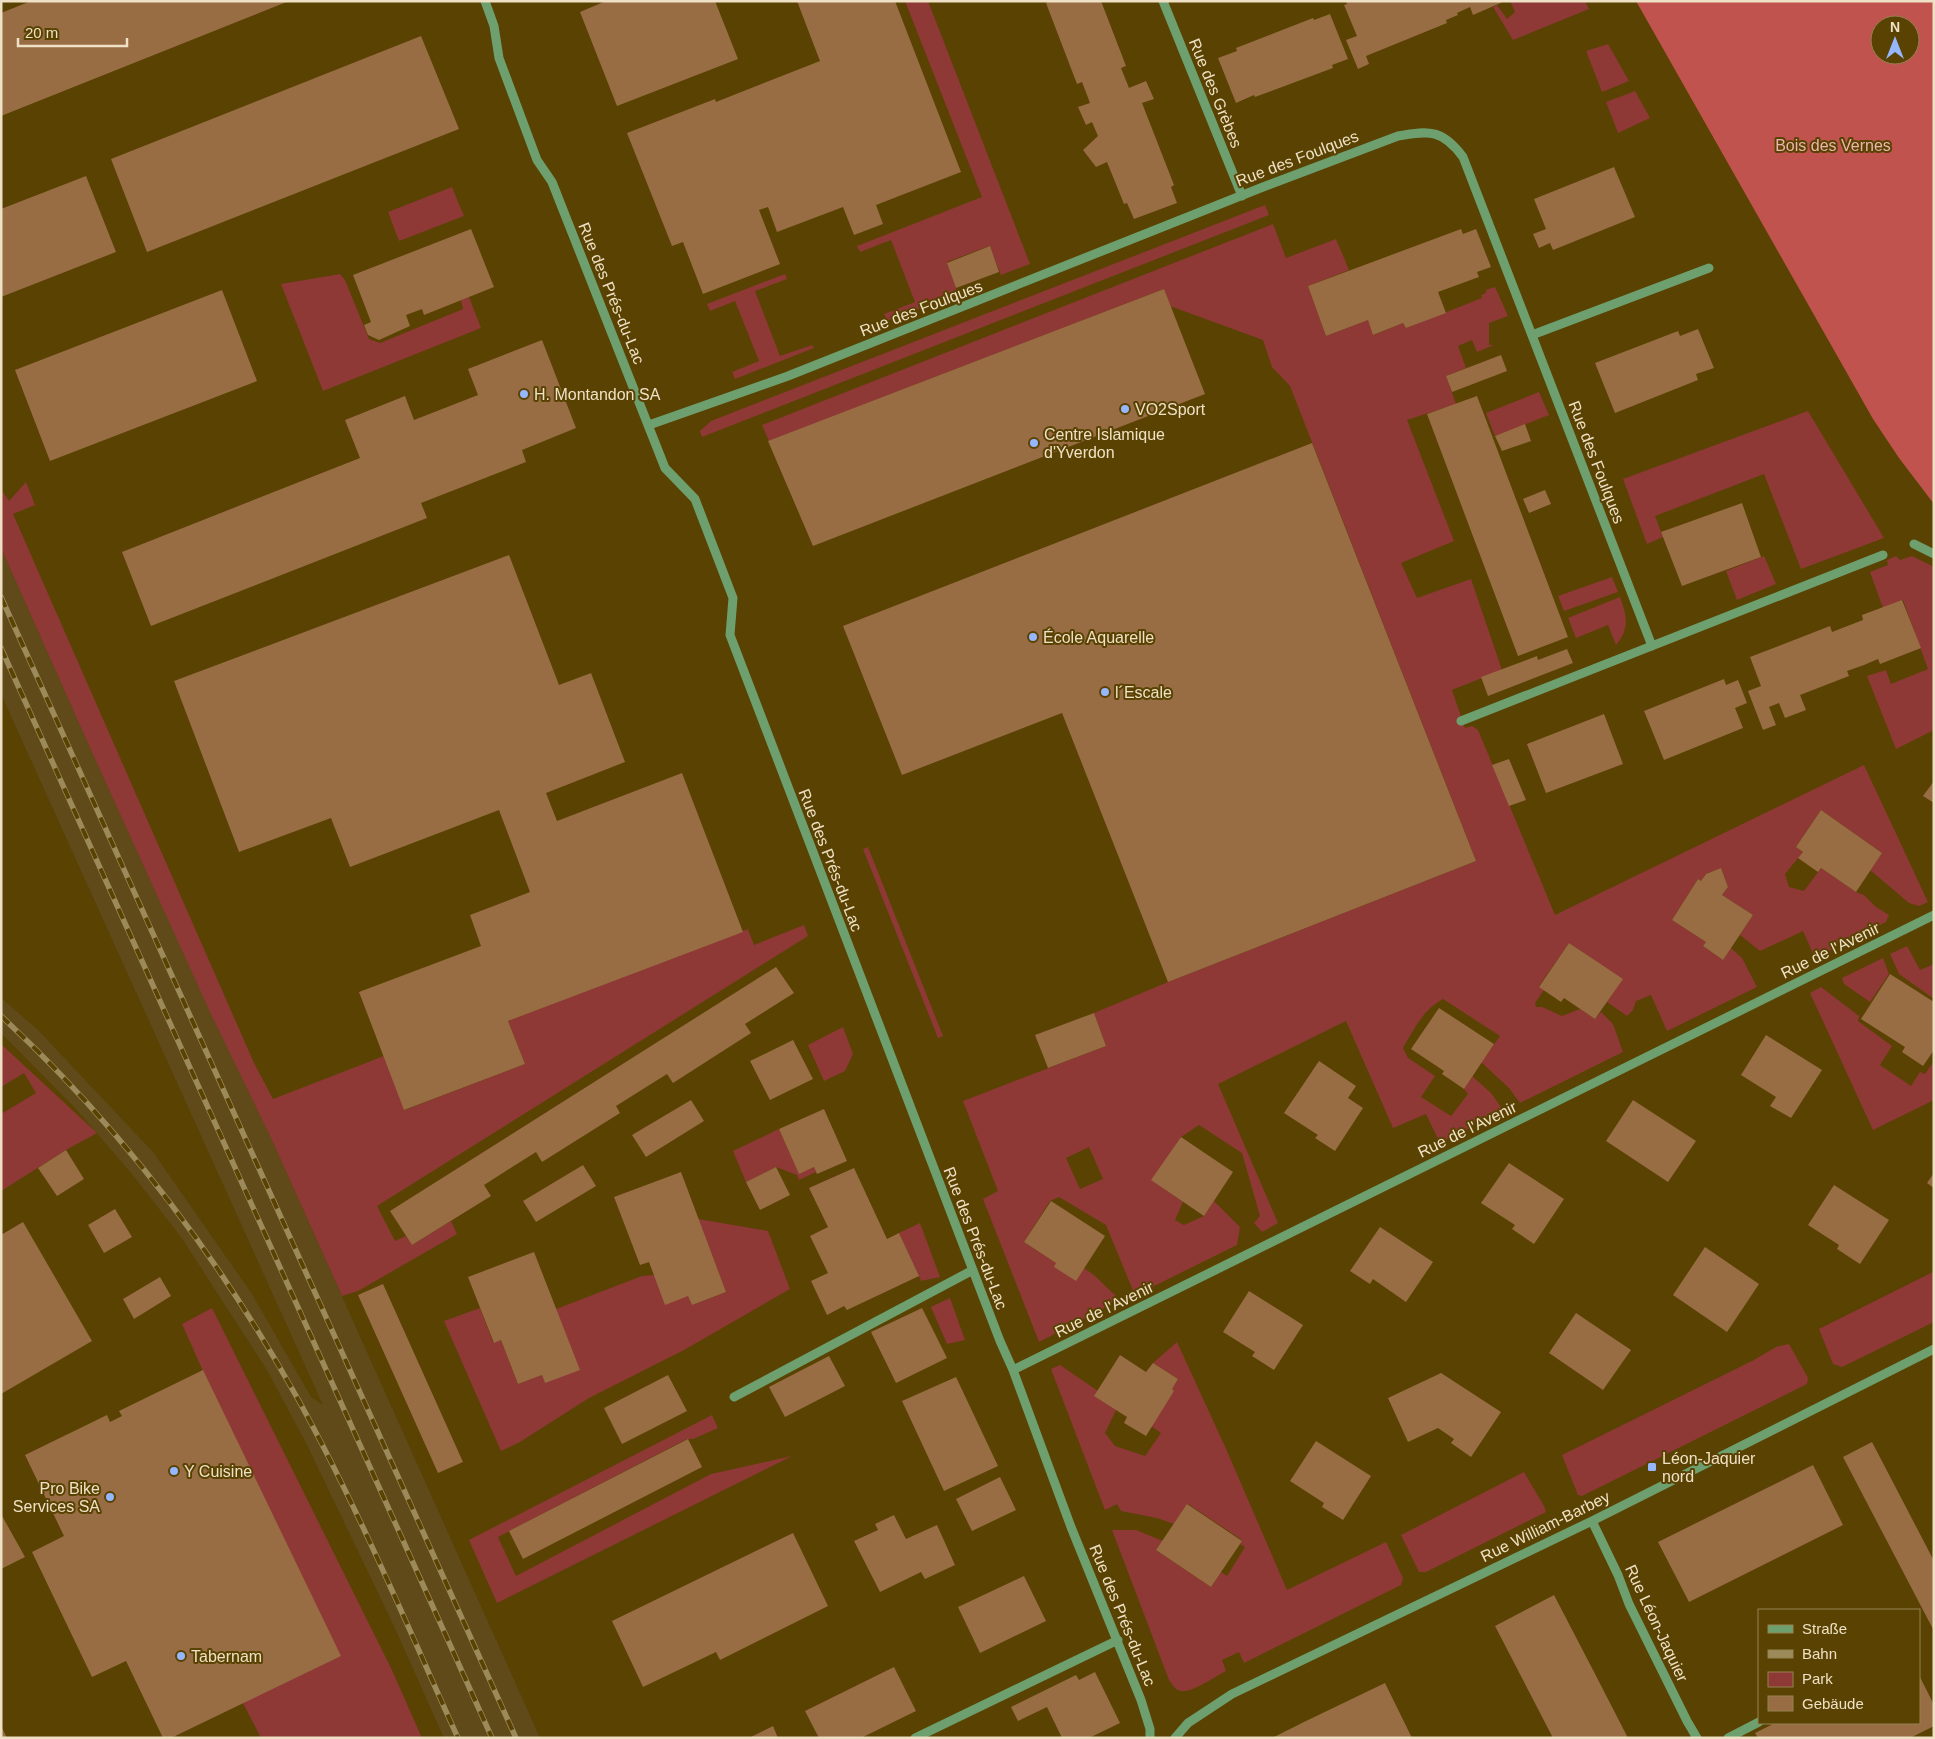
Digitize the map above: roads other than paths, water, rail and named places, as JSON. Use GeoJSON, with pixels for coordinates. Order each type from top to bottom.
{"type":"FeatureCollection","features":[{"type":"Feature","properties":{"kind":"street","name":"Rue des Prés-du-Lac"},"geometry":{"type":"LineString","coordinates":[[485,1],[494,26],[498,58],[536,160],[552,182],[666,468],[695,499],[734,598],[730,636],[972,1270],[1013,1370],[1071,1527],[1141,1700],[1150,1730],[1150,1738]]}},
{"type":"Feature","properties":{"kind":"street","name":"Rue des Grèbes"},"geometry":{"type":"LineString","coordinates":[[1163,1],[1242,196]]}},
{"type":"Feature","properties":{"kind":"street","name":"Rue des Foulques"},"geometry":{"type":"LineString","coordinates":[[649,425],[788,376],[1398,136],[1416,132],[1435,133],[1453,144],[1463,157],[1652,646]]}},
{"type":"Feature","properties":{"kind":"street"},"geometry":{"type":"LineString","coordinates":[[1532,335],[1709,268]]}},
{"type":"Feature","properties":{"kind":"street"},"geometry":{"type":"LineString","coordinates":[[1914,544],[1934,554]]}},
{"type":"Feature","properties":{"kind":"street"},"geometry":{"type":"LineString","coordinates":[[1462,721],[1883,555]]}},
{"type":"Feature","properties":{"kind":"street","name":"Rue de l'Avenir"},"geometry":{"type":"LineString","coordinates":[[1013,1370],[1934,915]]}},
{"type":"Feature","properties":{"kind":"street"},"geometry":{"type":"LineString","coordinates":[[734,1397],[972,1270]]}},
{"type":"Feature","properties":{"kind":"street","name":"Rue William-Barbey"},"geometry":{"type":"LineString","coordinates":[[1175,1738],[1188,1723],[1232,1694],[1592,1520],[1934,1349]]}},
{"type":"Feature","properties":{"kind":"street","name":"Rue Léon-Jaquier"},"geometry":{"type":"LineString","coordinates":[[1592,1520],[1618,1575],[1629,1604],[1697,1738]]}},
{"type":"Feature","properties":{"kind":"street"},"geometry":{"type":"LineString","coordinates":[[915,1738],[1118,1640]]}},
{"type":"Feature","properties":{"kind":"street"},"geometry":{"type":"LineString","coordinates":[[1728,1738],[1758,1723]]}},
{"type":"Feature","properties":{"kind":"railway"},"geometry":{"type":"LineString","coordinates":[[1,597],[516,1738]]}},
{"type":"Feature","properties":{"kind":"railway"},"geometry":{"type":"LineString","coordinates":[[1,648],[492,1738]]}},
{"type":"Feature","properties":{"kind":"railway"},"geometry":{"type":"LineString","coordinates":[[1,1016],[87,1103],[127,1149],[202,1246],[236,1297],[268,1348],[321,1442],[382,1568],[458,1738]]}},
{"type":"Feature","properties":{"kind":"place","name":"H. Montandon SA"},"geometry":{"type":"Point","coordinates":[524,394]}},
{"type":"Feature","properties":{"kind":"place","name":"VO2Sport"},"geometry":{"type":"Point","coordinates":[1125,409]}},
{"type":"Feature","properties":{"kind":"place","name":"Centre Islamique d'Yverdon"},"geometry":{"type":"Point","coordinates":[1034,443]}},
{"type":"Feature","properties":{"kind":"place","name":"École Aquarelle"},"geometry":{"type":"Point","coordinates":[1033,637]}},
{"type":"Feature","properties":{"kind":"place","name":"l´Escale"},"geometry":{"type":"Point","coordinates":[1105,692]}},
{"type":"Feature","properties":{"kind":"place","name":"Léon-Jaquier nord"},"geometry":{"type":"Point","coordinates":[1652,1467]}},
{"type":"Feature","properties":{"kind":"place","name":"Y Cuisine"},"geometry":{"type":"Point","coordinates":[174,1471]}},
{"type":"Feature","properties":{"kind":"place","name":"Pro Bike Services SA"},"geometry":{"type":"Point","coordinates":[110,1497]}},
{"type":"Feature","properties":{"kind":"place","name":"Tabernam"},"geometry":{"type":"Point","coordinates":[181,1656]}},
{"type":"Feature","properties":{"kind":"park label","name":"Bois des Vernes"},"geometry":{"type":"Point","coordinates":[1833,145]}}]}
